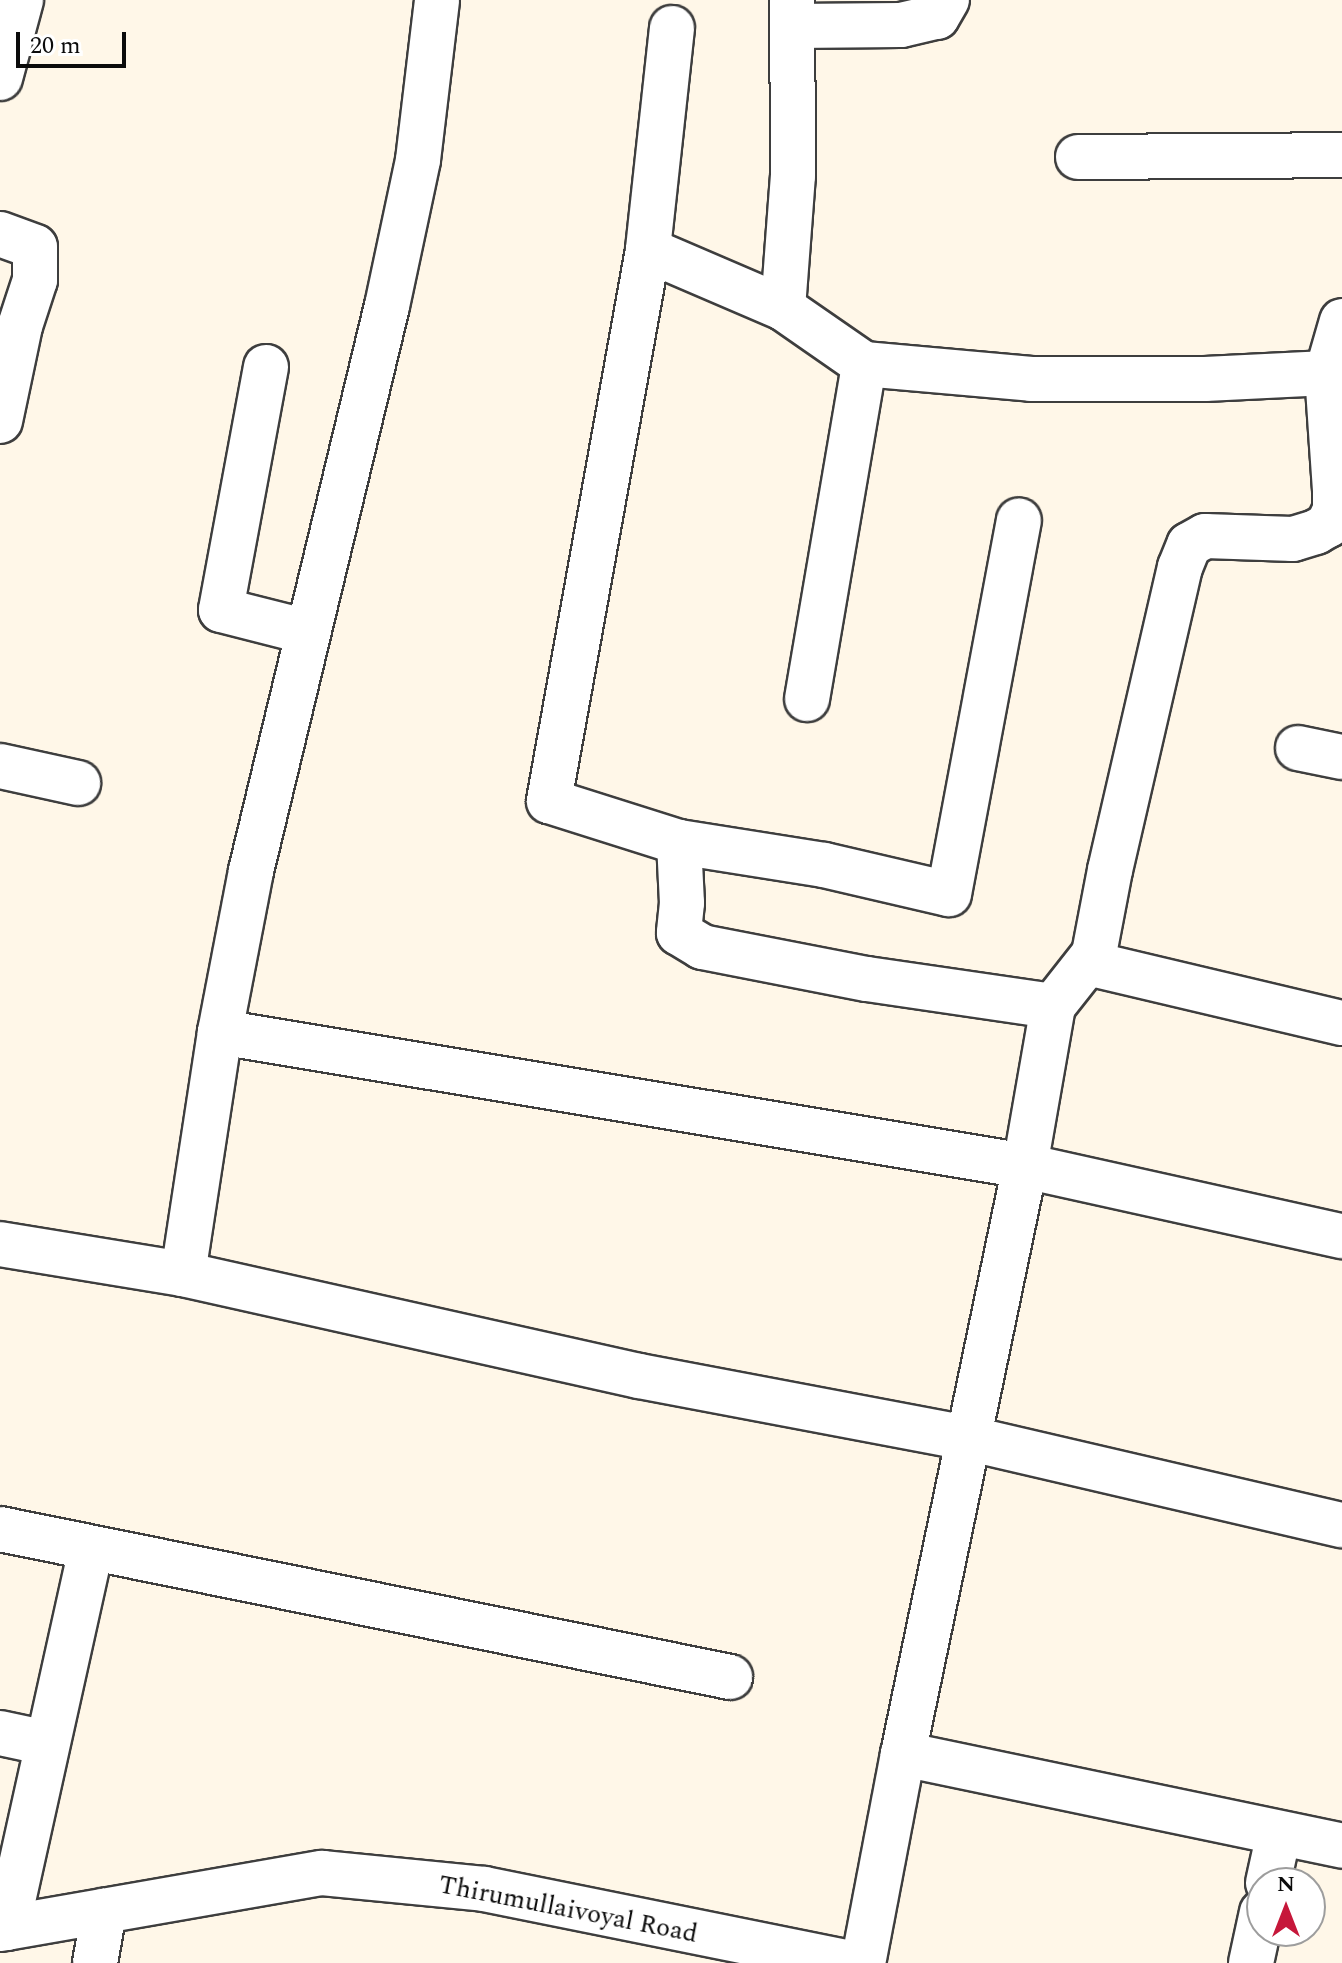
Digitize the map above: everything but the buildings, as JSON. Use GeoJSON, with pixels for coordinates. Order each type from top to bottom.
{"type":"FeatureCollection","features":[{"type":"Feature","properties":{"kind":"street"},"geometry":{"type":"LineString","coordinates":[[0,78],[21,0]]}},
{"type":"Feature","properties":{"kind":"street"},"geometry":{"type":"LineString","coordinates":[[183,1274],[220,1032],[251,871],[387,306],[418,160],[437,0]]}},
{"type":"Feature","properties":{"kind":"street"},"geometry":{"type":"LineString","coordinates":[[783,308],[793,176],[792,13],[901,25],[937,17],[947,0]]}},
{"type":"Feature","properties":{"kind":"street"},"geometry":{"type":"LineString","coordinates":[[672,28],[648,250],[549,801],[679,842],[824,865],[949,894],[1019,521]]}},
{"type":"Feature","properties":{"kind":"street"},"geometry":{"type":"LineString","coordinates":[[1078,157],[1342,155]]}},
{"type":"Feature","properties":{"kind":"street"},"geometry":{"type":"LineString","coordinates":[[0,234],[35,247],[35,280],[20,326],[0,421]]}},
{"type":"Feature","properties":{"kind":"street"},"geometry":{"type":"LineString","coordinates":[[648,250],[783,308],[864,364],[1031,379],[1205,379],[1327,373]]}},
{"type":"Feature","properties":{"kind":"street"},"geometry":{"type":"LineString","coordinates":[[863,1963],[967,1438],[1025,1166],[1053,1006],[1094,954],[1110,870],[1173,597],[1189,545],[1205,536],[1293,539],[1328,525],[1335,510],[1338,448],[1327,373],[1342,321]]}},
{"type":"Feature","properties":{"kind":"street"},"geometry":{"type":"LineString","coordinates":[[807,699],[864,364]]}},
{"type":"Feature","properties":{"kind":"street"},"geometry":{"type":"LineString","coordinates":[[266,367],[221,610],[308,632]]}},
{"type":"Feature","properties":{"kind":"street"},"geometry":{"type":"LineString","coordinates":[[1298,748],[1342,757]]}},
{"type":"Feature","properties":{"kind":"street"},"geometry":{"type":"LineString","coordinates":[[0,766],[78,783]]}},
{"type":"Feature","properties":{"kind":"street"},"geometry":{"type":"LineString","coordinates":[[679,842],[682,903],[679,933],[702,947],[867,979],[1053,1006]]}},
{"type":"Feature","properties":{"kind":"street"},"geometry":{"type":"LineString","coordinates":[[1088,963],[1342,1023]]}},
{"type":"Feature","properties":{"kind":"street"},"geometry":{"type":"LineString","coordinates":[[220,1032],[1025,1166],[1342,1236]]}},
{"type":"Feature","properties":{"kind":"street"},"geometry":{"type":"LineString","coordinates":[[0,1244],[183,1274],[639,1376],[967,1438],[1342,1525]]}},
{"type":"Feature","properties":{"kind":"street"},"geometry":{"type":"LineString","coordinates":[[0,1529],[730,1677]]}},
{"type":"Feature","properties":{"kind":"street"},"geometry":{"type":"LineString","coordinates":[[4,1928],[91,1548]]}},
{"type":"Feature","properties":{"kind":"street"},"geometry":{"type":"LineString","coordinates":[[0,1733],[47,1743]]}},
{"type":"Feature","properties":{"kind":"street"},"geometry":{"type":"LineString","coordinates":[[903,1754],[1342,1846]]}},
{"type":"Feature","properties":{"kind":"street"},"geometry":{"type":"LineString","coordinates":[[1272,1867],[1279,1833]]}},
{"type":"Feature","properties":{"kind":"street","name":"Thirumullaivoyal Road"},"geometry":{"type":"LineString","coordinates":[[4,1928],[322,1873],[484,1889],[852,1963]]}},
{"type":"Feature","properties":{"kind":"street"},"geometry":{"type":"LineString","coordinates":[[95,1963],[104,1911]]}}]}
